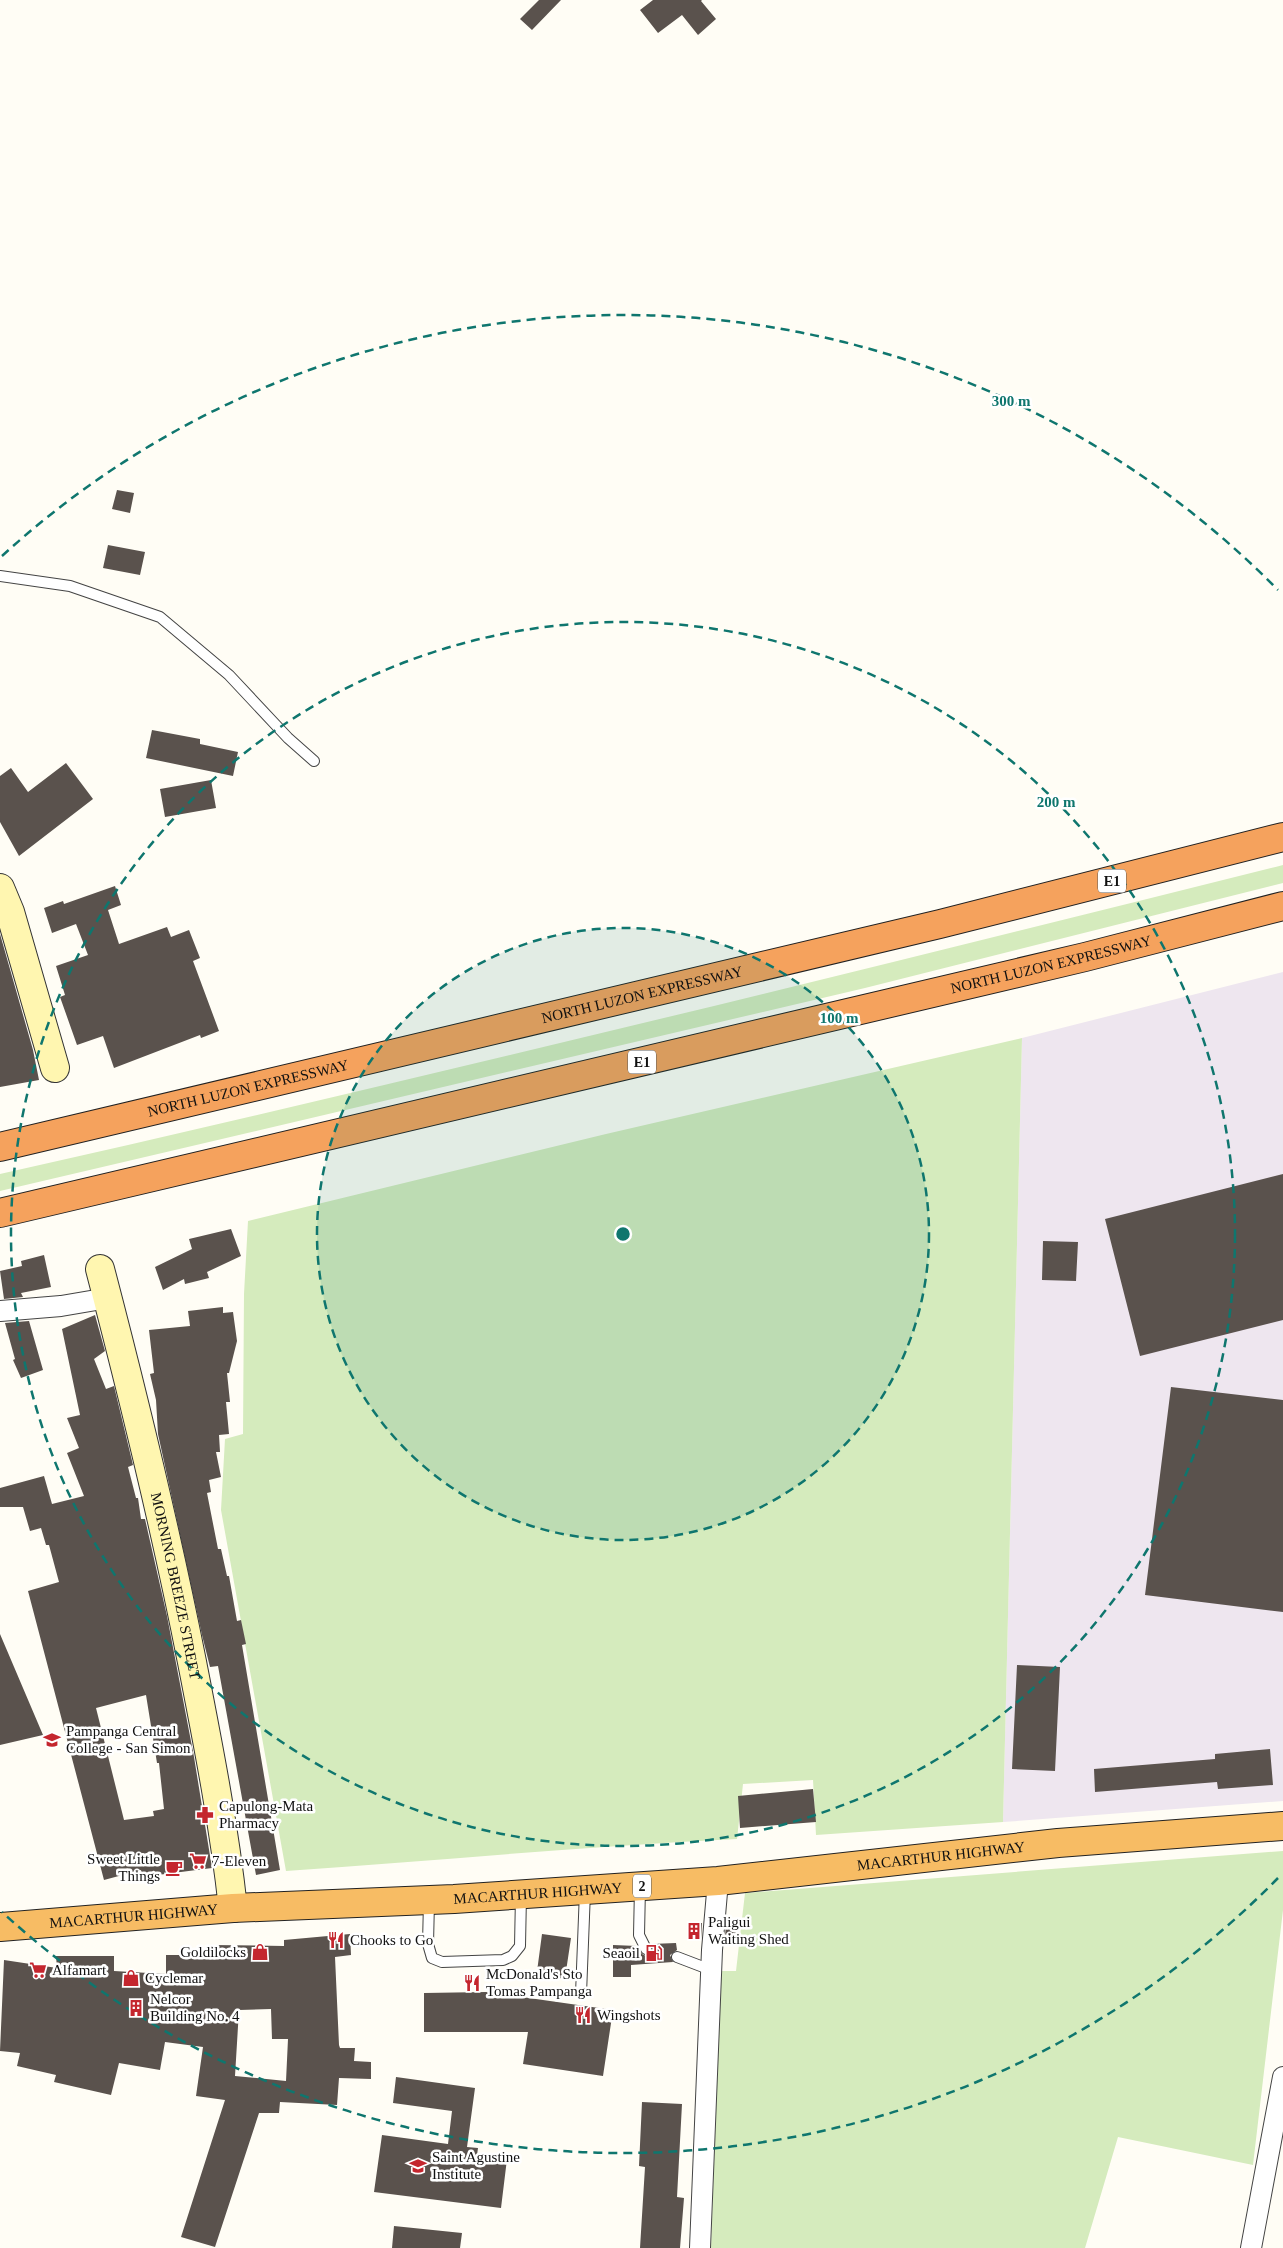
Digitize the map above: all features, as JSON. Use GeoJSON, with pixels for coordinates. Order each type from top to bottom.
{"type":"FeatureCollection","features":[{"type":"Feature","properties":{"kind":"highway","name":"NORTH LUZON EXPRESSWAY"},"geometry":{"type":"LineString","coordinates":[[0,1147],[930,927],[1283,837]]}},
{"type":"Feature","properties":{"kind":"highway","name":"NORTH LUZON EXPRESSWAY"},"geometry":{"type":"LineString","coordinates":[[0,1212],[1085,958],[1283,906]]}},
{"type":"Feature","properties":{"kind":"highway","name":"MACARTHUR HIGHWAY"},"geometry":{"type":"LineString","coordinates":[[0,1927],[233,1908],[430,1900],[718,1881],[1058,1843],[1283,1826]]}},
{"type":"Feature","properties":{"kind":"main road"},"geometry":{"type":"LineString","coordinates":[[0,888],[10,912],[55,1068]]}},
{"type":"Feature","properties":{"kind":"main road","name":"MORNING BREEZE STREET"},"geometry":{"type":"LineString","coordinates":[[100,1269],[142,1436],[181,1608],[227,1846],[233,1908]]}},
{"type":"Feature","properties":{"kind":"street"},"geometry":{"type":"LineString","coordinates":[[0,1311],[61,1306],[108,1298]]}},
{"type":"Feature","properties":{"kind":"street"},"geometry":{"type":"LineString","coordinates":[[700,2248],[711,1970],[718,1881]]}},
{"type":"Feature","properties":{"kind":"street"},"geometry":{"type":"LineString","coordinates":[[1251,2248],[1283,2077]]}},
{"type":"Feature","properties":{"kind":"lane"},"geometry":{"type":"LineString","coordinates":[[0,576],[70,586],[160,617],[229,675],[288,738],[314,761]]}},
{"type":"Feature","properties":{"kind":"lane"},"geometry":{"type":"LineString","coordinates":[[640,1886],[639,1935],[646,1949]]}},
{"type":"Feature","properties":{"kind":"lane"},"geometry":{"type":"LineString","coordinates":[[581,1994],[585,1890]]}},
{"type":"Feature","properties":{"kind":"lane"},"geometry":{"type":"LineString","coordinates":[[430,1900],[428,1944],[432,1958],[442,1962],[503,1960],[512,1956],[520,1946],[521,1894]]}},
{"type":"Feature","properties":{"kind":"lane"},"geometry":{"type":"LineString","coordinates":[[677,1958],[711,1970]]}},
{"type":"Feature","properties":{"kind":"shaded area"},"geometry":{"type":"Polygon","coordinates":[[[1283,972],[1283,1801],[1003,1822],[1022,1038],[1283,972]]]}},
{"type":"Feature","properties":{"kind":"green space"},"geometry":{"type":"Polygon","coordinates":[[[1283,865],[1283,883],[865,988],[0,1191],[0,1174],[642,1023],[1283,865]]]}},
{"type":"Feature","properties":{"kind":"green space"},"geometry":{"type":"Polygon","coordinates":[[[1022,1038],[1003,1822],[816,1835],[813,1780],[743,1784],[737,1839],[286,1871],[221,1510],[225,1439],[243,1434],[244,1294],[248,1221],[606,1134],[1022,1038]]]}},
{"type":"Feature","properties":{"kind":"green space"},"geometry":{"type":"Polygon","coordinates":[[[1283,1851],[1283,1910],[1253,2165],[1118,2137],[1085,2248],[711,2248],[721,1971],[736,1971],[745,1893],[1283,1851]]]}},
{"type":"Feature","properties":{"kind":"building"},"geometry":{"type":"Polygon","coordinates":[[[539,0],[561,0],[532,30],[520,19],[539,0]]]}},
{"type":"Feature","properties":{"kind":"building"},"geometry":{"type":"Polygon","coordinates":[[[653,0],[702,0],[716,19],[698,35],[682,15],[658,33],[640,10],[653,0]]]}},
{"type":"Feature","properties":{"kind":"building"},"geometry":{"type":"Polygon","coordinates":[[[117,490],[134,493],[130,513],[112,509],[117,490]]]}},
{"type":"Feature","properties":{"kind":"building"},"geometry":{"type":"Polygon","coordinates":[[[108,545],[145,552],[140,575],[103,568],[108,545]]]}},
{"type":"Feature","properties":{"kind":"building"},"geometry":{"type":"Polygon","coordinates":[[[152,730],[200,739],[200,744],[238,752],[233,776],[146,758],[152,730]]]}},
{"type":"Feature","properties":{"kind":"building"},"geometry":{"type":"Polygon","coordinates":[[[66,763],[93,799],[19,856],[0,822],[0,776],[11,768],[28,792],[66,763]]]}},
{"type":"Feature","properties":{"kind":"building"},"geometry":{"type":"Polygon","coordinates":[[[211,780],[216,808],[165,817],[160,789],[211,780]]]}},
{"type":"Feature","properties":{"kind":"building"},"geometry":{"type":"Polygon","coordinates":[[[115,886],[121,905],[108,910],[119,944],[167,927],[171,937],[189,930],[200,958],[193,961],[219,1031],[201,1038],[200,1035],[114,1068],[103,1036],[77,1045],[60,997],[65,995],[56,966],[88,955],[76,924],[52,933],[44,908],[63,901],[64,904],[115,886]]]}},
{"type":"Feature","properties":{"kind":"building"},"geometry":{"type":"Polygon","coordinates":[[[0,934],[33,1050],[39,1080],[0,1087],[0,934]]]}},
{"type":"Feature","properties":{"kind":"building"},"geometry":{"type":"Polygon","coordinates":[[[1283,1174],[1283,1320],[1140,1356],[1105,1219],[1283,1174]]]}},
{"type":"Feature","properties":{"kind":"building"},"geometry":{"type":"Polygon","coordinates":[[[231,1229],[241,1256],[207,1272],[209,1278],[185,1284],[184,1279],[163,1290],[155,1267],[192,1249],[189,1239],[231,1229]]]}},
{"type":"Feature","properties":{"kind":"building"},"geometry":{"type":"Polygon","coordinates":[[[1043,1241],[1078,1242],[1076,1281],[1042,1280],[1043,1241]]]}},
{"type":"Feature","properties":{"kind":"building"},"geometry":{"type":"Polygon","coordinates":[[[44,1255],[51,1287],[21,1293],[23,1297],[4,1299],[0,1271],[22,1266],[21,1261],[44,1255]]]}},
{"type":"Feature","properties":{"kind":"building"},"geometry":{"type":"Polygon","coordinates":[[[223,1307],[223,1313],[233,1312],[237,1341],[229,1373],[227,1373],[230,1402],[226,1402],[229,1434],[219,1435],[220,1452],[216,1452],[221,1477],[209,1480],[211,1492],[207,1493],[218,1549],[221,1549],[227,1576],[229,1576],[237,1621],[241,1620],[246,1644],[242,1645],[280,1870],[256,1875],[218,1666],[210,1667],[202,1635],[158,1434],[156,1400],[150,1374],[154,1373],[149,1330],[190,1326],[188,1311],[223,1307]]]}},
{"type":"Feature","properties":{"kind":"building"},"geometry":{"type":"Polygon","coordinates":[[[95,1315],[105,1351],[94,1359],[106,1389],[114,1386],[133,1465],[128,1467],[136,1498],[138,1498],[141,1519],[145,1519],[167,1616],[194,1757],[212,1868],[142,1877],[141,1870],[104,1880],[28,1591],[59,1582],[49,1545],[46,1545],[41,1528],[30,1531],[23,1507],[0,1507],[0,1488],[44,1476],[52,1504],[84,1496],[67,1453],[79,1448],[67,1418],[80,1415],[62,1329],[95,1315]],[[146,1695],[96,1708],[124,1820],[154,1816],[153,1811],[164,1809],[159,1763],[157,1763],[146,1695]]]}},
{"type":"Feature","properties":{"kind":"building"},"geometry":{"type":"Polygon","coordinates":[[[29,1321],[43,1370],[21,1378],[13,1360],[15,1359],[5,1323],[29,1321]]]}},
{"type":"Feature","properties":{"kind":"building"},"geometry":{"type":"Polygon","coordinates":[[[1171,1387],[1283,1400],[1283,1612],[1145,1595],[1171,1387]]]}},
{"type":"Feature","properties":{"kind":"building"},"geometry":{"type":"Polygon","coordinates":[[[0,1634],[43,1735],[0,1745],[0,1634]]]}},
{"type":"Feature","properties":{"kind":"building"},"geometry":{"type":"Polygon","coordinates":[[[1017,1665],[1060,1667],[1055,1771],[1012,1769],[1017,1665]]]}},
{"type":"Feature","properties":{"kind":"building"},"geometry":{"type":"Polygon","coordinates":[[[1270,1749],[1273,1785],[1218,1789],[1217,1782],[1095,1792],[1094,1769],[1215,1759],[1215,1754],[1270,1749]]]}},
{"type":"Feature","properties":{"kind":"building"},"geometry":{"type":"Polygon","coordinates":[[[813,1789],[816,1822],[740,1828],[738,1796],[813,1789]]]}},
{"type":"Feature","properties":{"kind":"building"},"geometry":{"type":"Polygon","coordinates":[[[726,1922],[737,1922],[735,1938],[725,1938],[726,1922]]]}},
{"type":"Feature","properties":{"kind":"building","name":"Paligui Waiting Shed"},"geometry":{"type":"Polygon","coordinates":[[[687,1923],[702,1923],[701,1939],[688,1939],[687,1923]]]}},
{"type":"Feature","properties":{"kind":"building"},"geometry":{"type":"Polygon","coordinates":[[[350,1934],[351,1955],[335,1957],[339,2045],[340,2048],[355,2048],[354,2061],[371,2062],[371,2079],[339,2078],[337,2105],[280,2102],[279,2113],[259,2113],[215,2247],[181,2237],[225,2100],[196,2096],[203,2047],[165,2042],[160,2070],[119,2063],[111,2095],[54,2082],[56,2075],[17,2066],[20,2053],[0,2051],[4,1960],[57,1968],[56,1956],[114,1956],[114,1971],[166,1974],[166,1955],[212,1955],[211,1945],[284,1946],[284,1940],[350,1934]],[[271,2009],[239,2010],[235,2076],[286,2081],[288,2039],[272,2039],[271,2009]]]}},
{"type":"Feature","properties":{"kind":"building"},"geometry":{"type":"Polygon","coordinates":[[[542,1934],[571,1938],[565,1978],[536,1979],[542,1934]]]}},
{"type":"Feature","properties":{"kind":"building"},"geometry":{"type":"Polygon","coordinates":[[[676,1943],[677,1950],[670,1955],[673,1962],[631,1965],[631,1977],[613,1977],[613,1945],[637,1946],[642,1954],[646,1956],[652,1952],[651,1944],[676,1943]]]}},
{"type":"Feature","properties":{"kind":"building"},"geometry":{"type":"Polygon","coordinates":[[[486,1992],[613,2010],[603,2076],[523,2064],[528,2032],[424,2032],[424,1993],[486,1992]]]}},
{"type":"Feature","properties":{"kind":"building"},"geometry":{"type":"Polygon","coordinates":[[[396,2077],[475,2088],[467,2147],[478,2148],[477,2155],[507,2159],[501,2208],[374,2192],[382,2135],[448,2144],[452,2111],[393,2103],[396,2077]]]}},
{"type":"Feature","properties":{"kind":"building"},"geometry":{"type":"Polygon","coordinates":[[[642,2102],[682,2104],[677,2197],[684,2198],[680,2248],[640,2248],[645,2167],[639,2166],[642,2102]]]}},
{"type":"Feature","properties":{"kind":"building"},"geometry":{"type":"Polygon","coordinates":[[[394,2226],[462,2233],[460,2248],[392,2248],[394,2226]]]}},
{"type":"Feature","properties":{"kind":"place","name":"Pampanga Central College - San Simon"},"geometry":{"type":"Point","coordinates":[52,1740]}},
{"type":"Feature","properties":{"kind":"place","name":"Capulong-Mata Pharmacy"},"geometry":{"type":"Point","coordinates":[205,1815]}},
{"type":"Feature","properties":{"kind":"place","name":"7-Eleven"},"geometry":{"type":"Point","coordinates":[198,1861]}},
{"type":"Feature","properties":{"kind":"place","name":"Sweet Little Things"},"geometry":{"type":"Point","coordinates":[174,1868]}},
{"type":"Feature","properties":{"kind":"place","name":"Paligui Waiting Shed"},"geometry":{"type":"Point","coordinates":[694,1931]}},
{"type":"Feature","properties":{"kind":"place","name":"Chooks to Go"},"geometry":{"type":"Point","coordinates":[336,1940]}},
{"type":"Feature","properties":{"kind":"place","name":"Goldilocks"},"geometry":{"type":"Point","coordinates":[260,1952]}},
{"type":"Feature","properties":{"kind":"place","name":"Seaoil"},"geometry":{"type":"Point","coordinates":[654,1953]}},
{"type":"Feature","properties":{"kind":"place","name":"Alfamart"},"geometry":{"type":"Point","coordinates":[38,1970]}},
{"type":"Feature","properties":{"kind":"place","name":"Cyclemar"},"geometry":{"type":"Point","coordinates":[131,1978]}},
{"type":"Feature","properties":{"kind":"place","name":"McDonald's Sto Tomas Pampanga"},"geometry":{"type":"Point","coordinates":[472,1983]}},
{"type":"Feature","properties":{"kind":"place","name":"Nelcor Building No. 4"},"geometry":{"type":"Point","coordinates":[136,2008]}},
{"type":"Feature","properties":{"kind":"place","name":"Wingshots"},"geometry":{"type":"Point","coordinates":[583,2015]}},
{"type":"Feature","properties":{"kind":"place","name":"Saint Agustine Institute"},"geometry":{"type":"Point","coordinates":[418,2166]}}]}
